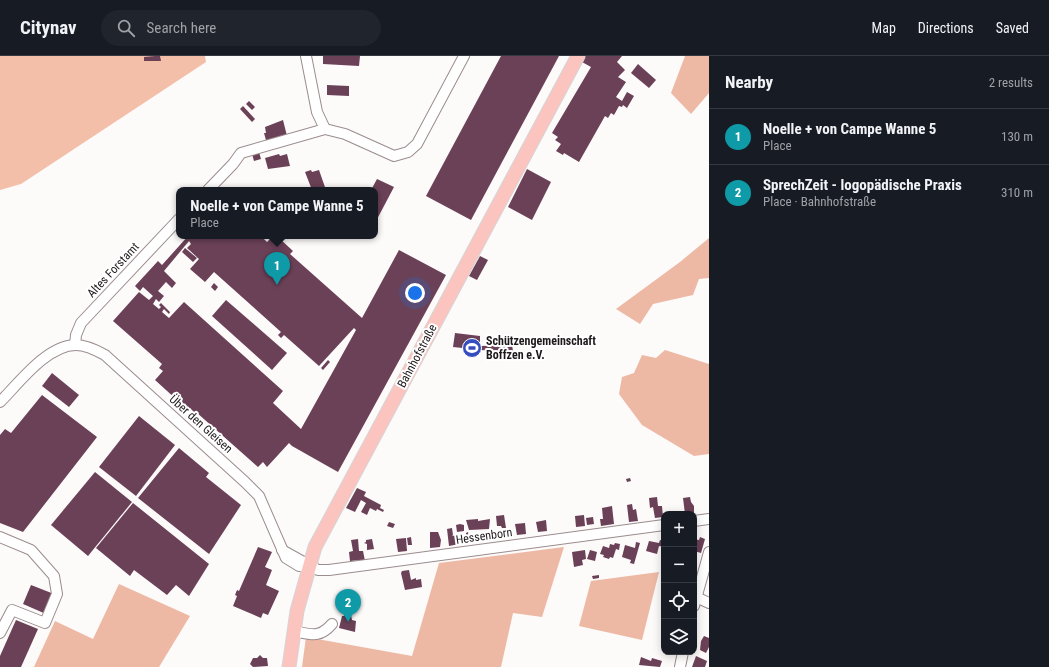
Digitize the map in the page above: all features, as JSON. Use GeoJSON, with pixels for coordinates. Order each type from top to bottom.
{"type":"FeatureCollection","features":[{"type":"Feature","properties":{"kind":"main road","name":"Bahnhofstraße"},"geometry":{"type":"LineString","coordinates":[[289,667],[293,631],[301,592],[309,566],[329,518],[578,56]]}},
{"type":"Feature","properties":{"kind":"street"},"geometry":{"type":"LineString","coordinates":[[306,56],[318,112],[325,130]]}},
{"type":"Feature","properties":{"kind":"street"},"geometry":{"type":"LineString","coordinates":[[211,187],[233,164],[241,153],[325,130],[345,134],[394,156],[408,152],[417,144],[464,56]]}},
{"type":"Feature","properties":{"kind":"street","name":"Altes Forstamt"},"geometry":{"type":"LineString","coordinates":[[75,345],[76,335],[81,323],[176,222]]}},
{"type":"Feature","properties":{"kind":"street"},"geometry":{"type":"LineString","coordinates":[[0,402],[47,354],[75,345]]}},
{"type":"Feature","properties":{"kind":"street","name":"Über den Gleisen"},"geometry":{"type":"LineString","coordinates":[[75,345],[91,347],[105,355],[245,482],[259,496],[282,550],[302,560],[309,566]]}},
{"type":"Feature","properties":{"kind":"street"},"geometry":{"type":"LineString","coordinates":[[697,521],[709,519]]}},
{"type":"Feature","properties":{"kind":"street","name":"Hessenborn"},"geometry":{"type":"LineString","coordinates":[[309,566],[318,570],[329,570],[661,525]]}},
{"type":"Feature","properties":{"kind":"street"},"geometry":{"type":"LineString","coordinates":[[0,537],[31,550],[54,576],[57,594],[45,623],[12,610],[0,633]]}},
{"type":"Feature","properties":{"kind":"street"},"geometry":{"type":"LineString","coordinates":[[697,595],[709,552]]}},
{"type":"Feature","properties":{"kind":"street"},"geometry":{"type":"LineString","coordinates":[[697,602],[709,603]]}},
{"type":"Feature","properties":{"kind":"street"},"geometry":{"type":"LineString","coordinates":[[293,631],[320,634],[325,632],[332,624]]}},
{"type":"Feature","properties":{"kind":"street"},"geometry":{"type":"LineString","coordinates":[[680,667],[682,655]]}},
{"type":"Feature","properties":{"kind":"shaded area"},"geometry":{"type":"Polygon","coordinates":[[[0,56],[205,56],[206,62],[21,184],[0,190],[0,56]]]}},
{"type":"Feature","properties":{"kind":"shaded area"},"geometry":{"type":"Polygon","coordinates":[[[685,56],[709,56],[709,93],[691,114],[671,93],[685,56]]]}},
{"type":"Feature","properties":{"kind":"shaded area"},"geometry":{"type":"Polygon","coordinates":[[[709,238],[709,278],[699,279],[693,295],[653,304],[640,324],[616,309],[680,262],[709,238]]]}},
{"type":"Feature","properties":{"kind":"shaded area"},"geometry":{"type":"Polygon","coordinates":[[[665,350],[709,364],[709,454],[694,456],[642,425],[619,394],[622,377],[634,373],[642,355],[656,358],[665,350]]]}},
{"type":"Feature","properties":{"kind":"shaded area"},"geometry":{"type":"Polygon","coordinates":[[[564,547],[542,617],[513,613],[501,667],[302,667],[306,637],[412,656],[439,563],[564,547]]]}},
{"type":"Feature","properties":{"kind":"shaded area"},"geometry":{"type":"Polygon","coordinates":[[[659,572],[642,640],[579,626],[591,581],[659,572]]]}},
{"type":"Feature","properties":{"kind":"shaded area"},"geometry":{"type":"Polygon","coordinates":[[[119,584],[190,616],[159,667],[34,667],[55,621],[93,639],[119,584]]]}},
{"type":"Feature","properties":{"kind":"building"},"geometry":{"type":"Polygon","coordinates":[[[160,56],[161,61],[144,61],[144,57],[160,56]]]}},
{"type":"Feature","properties":{"kind":"building"},"geometry":{"type":"Polygon","coordinates":[[[323,56],[360,56],[359,66],[323,64],[323,56]]]}},
{"type":"Feature","properties":{"kind":"building"},"geometry":{"type":"Polygon","coordinates":[[[501,56],[559,56],[471,220],[426,196],[501,56]]]}},
{"type":"Feature","properties":{"kind":"building"},"geometry":{"type":"Polygon","coordinates":[[[585,56],[622,56],[617,62],[625,70],[618,77],[626,82],[616,97],[622,101],[627,92],[634,96],[627,108],[623,105],[622,107],[619,106],[614,115],[611,113],[608,118],[605,116],[579,162],[564,153],[563,155],[556,151],[561,144],[555,140],[558,137],[552,133],[591,67],[582,62],[585,56]]]}},
{"type":"Feature","properties":{"kind":"building"},"geometry":{"type":"Polygon","coordinates":[[[638,64],[656,80],[649,88],[631,73],[638,64]]]}},
{"type":"Feature","properties":{"kind":"building"},"geometry":{"type":"Polygon","coordinates":[[[327,85],[349,86],[349,96],[327,95],[327,85]]]}},
{"type":"Feature","properties":{"kind":"building"},"geometry":{"type":"Polygon","coordinates":[[[249,101],[255,107],[252,110],[246,104],[249,101]]]}},
{"type":"Feature","properties":{"kind":"building"},"geometry":{"type":"Polygon","coordinates":[[[243,106],[255,119],[252,122],[240,109],[243,106]]]}},
{"type":"Feature","properties":{"kind":"building"},"geometry":{"type":"Polygon","coordinates":[[[283,120],[287,136],[267,144],[264,133],[266,133],[265,127],[283,120]]]}},
{"type":"Feature","properties":{"kind":"building"},"geometry":{"type":"Polygon","coordinates":[[[259,152],[261,159],[254,161],[252,154],[259,152]]]}},
{"type":"Feature","properties":{"kind":"building"},"geometry":{"type":"Polygon","coordinates":[[[279,154],[280,156],[287,154],[290,166],[268,169],[265,158],[279,154]]]}},
{"type":"Feature","properties":{"kind":"building"},"geometry":{"type":"Polygon","coordinates":[[[527,169],[551,182],[532,220],[508,207],[527,169]]]}},
{"type":"Feature","properties":{"kind":"building"},"geometry":{"type":"Polygon","coordinates":[[[319,170],[325,187],[311,187],[305,172],[319,170]]]}},
{"type":"Feature","properties":{"kind":"building"},"geometry":{"type":"Polygon","coordinates":[[[377,179],[394,187],[378,217],[378,187],[373,187],[377,179]]]}},
{"type":"Feature","properties":{"kind":"building"},"geometry":{"type":"Polygon","coordinates":[[[185,239],[264,239],[267,242],[270,239],[274,239],[276,241],[280,239],[293,251],[290,254],[362,318],[399,250],[446,275],[338,472],[289,443],[267,467],[263,462],[258,467],[196,412],[195,413],[190,408],[188,410],[155,380],[163,371],[159,368],[162,364],[113,321],[139,292],[149,300],[153,296],[143,287],[140,291],[135,286],[158,261],[162,265],[185,239]],[[189,241],[164,271],[176,283],[172,288],[166,282],[158,291],[164,296],[159,302],[156,299],[153,304],[159,309],[161,307],[159,305],[161,303],[170,312],[169,314],[164,309],[162,312],[169,318],[184,302],[283,391],[273,403],[301,429],[356,330],[354,328],[319,366],[284,335],[281,338],[278,335],[281,332],[214,272],[205,282],[190,269],[199,259],[187,248],[191,244],[189,241]]]}},
{"type":"Feature","properties":{"kind":"building"},"geometry":{"type":"Polygon","coordinates":[[[185,248],[197,258],[193,262],[182,252],[185,248]]]}},
{"type":"Feature","properties":{"kind":"building"},"geometry":{"type":"Polygon","coordinates":[[[480,256],[488,260],[477,280],[469,276],[480,256]]]}},
{"type":"Feature","properties":{"kind":"building"},"geometry":{"type":"Polygon","coordinates":[[[214,283],[218,287],[215,291],[211,287],[214,283]]]}},
{"type":"Feature","properties":{"kind":"building"},"geometry":{"type":"Polygon","coordinates":[[[226,300],[287,353],[272,370],[212,316],[226,300]]]}},
{"type":"Feature","properties":{"kind":"building"},"geometry":{"type":"Polygon","coordinates":[[[455,333],[480,336],[480,346],[512,345],[513,351],[478,350],[478,353],[472,352],[472,349],[453,347],[455,333]]]}},
{"type":"Feature","properties":{"kind":"building"},"geometry":{"type":"Polygon","coordinates":[[[328,360],[330,362],[323,370],[321,368],[328,360]]]}},
{"type":"Feature","properties":{"kind":"building"},"geometry":{"type":"Polygon","coordinates":[[[52,373],[79,395],[69,407],[42,386],[52,373]]]}},
{"type":"Feature","properties":{"kind":"building"},"geometry":{"type":"Polygon","coordinates":[[[42,395],[97,437],[23,532],[0,523],[0,435],[5,429],[11,433],[42,395]]]}},
{"type":"Feature","properties":{"kind":"building"},"geometry":{"type":"Polygon","coordinates":[[[139,416],[175,445],[136,496],[99,467],[139,416]]]}},
{"type":"Feature","properties":{"kind":"building"},"geometry":{"type":"Polygon","coordinates":[[[179,448],[209,473],[206,477],[241,505],[209,554],[138,498],[179,448]]]}},
{"type":"Feature","properties":{"kind":"building"},"geometry":{"type":"Polygon","coordinates":[[[95,472],[132,502],[88,556],[51,525],[95,472]]]}},
{"type":"Feature","properties":{"kind":"building"},"geometry":{"type":"Polygon","coordinates":[[[630,478],[631,481],[627,482],[626,479],[630,478]]]}},
{"type":"Feature","properties":{"kind":"building"},"geometry":{"type":"Polygon","coordinates":[[[357,488],[366,492],[364,496],[381,505],[380,508],[384,510],[383,512],[370,508],[367,515],[361,512],[366,503],[361,500],[355,512],[346,508],[357,488]]]}},
{"type":"Feature","properties":{"kind":"building"},"geometry":{"type":"Polygon","coordinates":[[[657,497],[658,506],[662,506],[661,517],[655,518],[653,507],[650,508],[649,498],[657,497]]]}},
{"type":"Feature","properties":{"kind":"building"},"geometry":{"type":"Polygon","coordinates":[[[690,497],[694,506],[694,511],[685,511],[683,498],[690,497]]]}},
{"type":"Feature","properties":{"kind":"building"},"geometry":{"type":"Polygon","coordinates":[[[133,503],[209,564],[189,596],[176,585],[167,595],[134,570],[130,576],[96,548],[133,503]]]}},
{"type":"Feature","properties":{"kind":"building"},"geometry":{"type":"Polygon","coordinates":[[[632,504],[633,510],[636,509],[638,521],[629,522],[627,505],[632,504]]]}},
{"type":"Feature","properties":{"kind":"building"},"geometry":{"type":"Polygon","coordinates":[[[612,506],[614,524],[601,526],[600,519],[603,519],[602,508],[612,506]]]}},
{"type":"Feature","properties":{"kind":"building"},"geometry":{"type":"Polygon","coordinates":[[[504,515],[506,528],[502,528],[501,526],[497,526],[496,516],[504,515]]]}},
{"type":"Feature","properties":{"kind":"building"},"geometry":{"type":"Polygon","coordinates":[[[584,515],[585,526],[576,527],[575,516],[584,515]]]}},
{"type":"Feature","properties":{"kind":"building"},"geometry":{"type":"Polygon","coordinates":[[[593,517],[594,524],[587,525],[586,518],[593,517]]]}},
{"type":"Feature","properties":{"kind":"building"},"geometry":{"type":"Polygon","coordinates":[[[478,519],[478,521],[490,519],[489,529],[469,530],[466,520],[478,519]]]}},
{"type":"Feature","properties":{"kind":"building"},"geometry":{"type":"Polygon","coordinates":[[[546,520],[547,531],[538,532],[536,522],[546,520]]]}},
{"type":"Feature","properties":{"kind":"building"},"geometry":{"type":"Polygon","coordinates":[[[389,522],[395,524],[393,528],[387,526],[389,522]]]}},
{"type":"Feature","properties":{"kind":"building"},"geometry":{"type":"Polygon","coordinates":[[[525,523],[526,534],[517,535],[515,524],[525,523]]]}},
{"type":"Feature","properties":{"kind":"building"},"geometry":{"type":"Polygon","coordinates":[[[456,525],[464,525],[464,531],[457,532],[456,525]]]}},
{"type":"Feature","properties":{"kind":"building"},"geometry":{"type":"Polygon","coordinates":[[[452,528],[452,536],[458,535],[459,544],[449,546],[447,529],[452,528]]]}},
{"type":"Feature","properties":{"kind":"building"},"geometry":{"type":"Polygon","coordinates":[[[430,532],[438,532],[441,540],[440,547],[430,548],[430,532]]]}},
{"type":"Feature","properties":{"kind":"building"},"geometry":{"type":"Polygon","coordinates":[[[468,532],[469,542],[466,543],[466,533],[468,532]]]}},
{"type":"Feature","properties":{"kind":"building"},"geometry":{"type":"Polygon","coordinates":[[[495,532],[496,539],[492,539],[492,533],[495,532]]]}},
{"type":"Feature","properties":{"kind":"building"},"geometry":{"type":"Polygon","coordinates":[[[411,537],[412,545],[408,545],[407,538],[411,537]]]}},
{"type":"Feature","properties":{"kind":"building"},"geometry":{"type":"Polygon","coordinates":[[[700,537],[705,539],[701,553],[697,552],[697,540],[699,540],[700,537]]]}},
{"type":"Feature","properties":{"kind":"building"},"geometry":{"type":"Polygon","coordinates":[[[406,538],[407,551],[398,552],[396,539],[406,538]]]}},
{"type":"Feature","properties":{"kind":"building"},"geometry":{"type":"Polygon","coordinates":[[[358,539],[359,551],[363,551],[365,561],[350,561],[349,552],[353,551],[351,540],[358,539]]]}},
{"type":"Feature","properties":{"kind":"building"},"geometry":{"type":"Polygon","coordinates":[[[372,539],[374,549],[367,550],[367,544],[364,543],[366,540],[372,539]]]}},
{"type":"Feature","properties":{"kind":"building"},"geometry":{"type":"Polygon","coordinates":[[[661,540],[661,546],[659,546],[657,554],[646,551],[649,541],[659,543],[661,540]]]}},
{"type":"Feature","properties":{"kind":"building"},"geometry":{"type":"Polygon","coordinates":[[[636,542],[640,543],[634,564],[630,563],[631,560],[622,557],[625,545],[635,548],[636,542]]]}},
{"type":"Feature","properties":{"kind":"building"},"geometry":{"type":"Polygon","coordinates":[[[615,543],[620,544],[619,550],[616,549],[613,558],[610,557],[609,559],[600,554],[603,546],[609,548],[610,544],[614,545],[615,543]]]}},
{"type":"Feature","properties":{"kind":"building"},"geometry":{"type":"Polygon","coordinates":[[[258,547],[272,552],[265,567],[272,570],[266,585],[279,591],[268,615],[263,613],[261,618],[233,606],[237,596],[235,595],[237,590],[239,591],[258,547]]]}},
{"type":"Feature","properties":{"kind":"building"},"geometry":{"type":"Polygon","coordinates":[[[585,550],[586,559],[582,560],[583,565],[574,567],[572,552],[585,550]]]}},
{"type":"Feature","properties":{"kind":"building"},"geometry":{"type":"Polygon","coordinates":[[[590,550],[597,552],[595,561],[587,559],[590,550]]]}},
{"type":"Feature","properties":{"kind":"building"},"geometry":{"type":"Polygon","coordinates":[[[409,570],[411,580],[416,578],[416,580],[421,579],[422,587],[405,590],[401,573],[402,571],[409,570]]]}},
{"type":"Feature","properties":{"kind":"building"},"geometry":{"type":"Polygon","coordinates":[[[599,575],[599,578],[593,579],[592,576],[599,575]]]}},
{"type":"Feature","properties":{"kind":"building"},"geometry":{"type":"Polygon","coordinates":[[[31,585],[54,594],[46,614],[23,604],[31,585]]]}},
{"type":"Feature","properties":{"kind":"building"},"geometry":{"type":"Polygon","coordinates":[[[345,613],[351,615],[352,620],[356,621],[355,632],[339,628],[342,616],[344,616],[345,613]]]}},
{"type":"Feature","properties":{"kind":"building"},"geometry":{"type":"Polygon","coordinates":[[[16,620],[38,629],[21,667],[0,667],[0,656],[16,620]]]}},
{"type":"Feature","properties":{"kind":"building"},"geometry":{"type":"Polygon","coordinates":[[[704,636],[709,638],[709,647],[706,653],[700,650],[701,641],[704,636]]]}},
{"type":"Feature","properties":{"kind":"building"},"geometry":{"type":"Polygon","coordinates":[[[260,655],[263,658],[267,658],[268,666],[253,667],[250,664],[253,658],[257,658],[260,655]]]}},
{"type":"Feature","properties":{"kind":"building"},"geometry":{"type":"Polygon","coordinates":[[[696,656],[707,661],[705,667],[692,667],[696,656]]]}},
{"type":"Feature","properties":{"kind":"building"},"geometry":{"type":"Polygon","coordinates":[[[641,657],[651,661],[652,658],[662,661],[660,667],[639,665],[641,657]]]}},
{"type":"Feature","properties":{"kind":"place","name":"Noelle + von Campe Wanne 5"},"geometry":{"type":"Point","coordinates":[277,285]}},
{"type":"Feature","properties":{"kind":"place","name":"Schützengemeinschaft Boffzen e.V."},"geometry":{"type":"Point","coordinates":[472,348]}},
{"type":"Feature","properties":{"kind":"place","name":"SprechZeit - logopädische Praxis"},"geometry":{"type":"Point","coordinates":[348,622]}}]}
